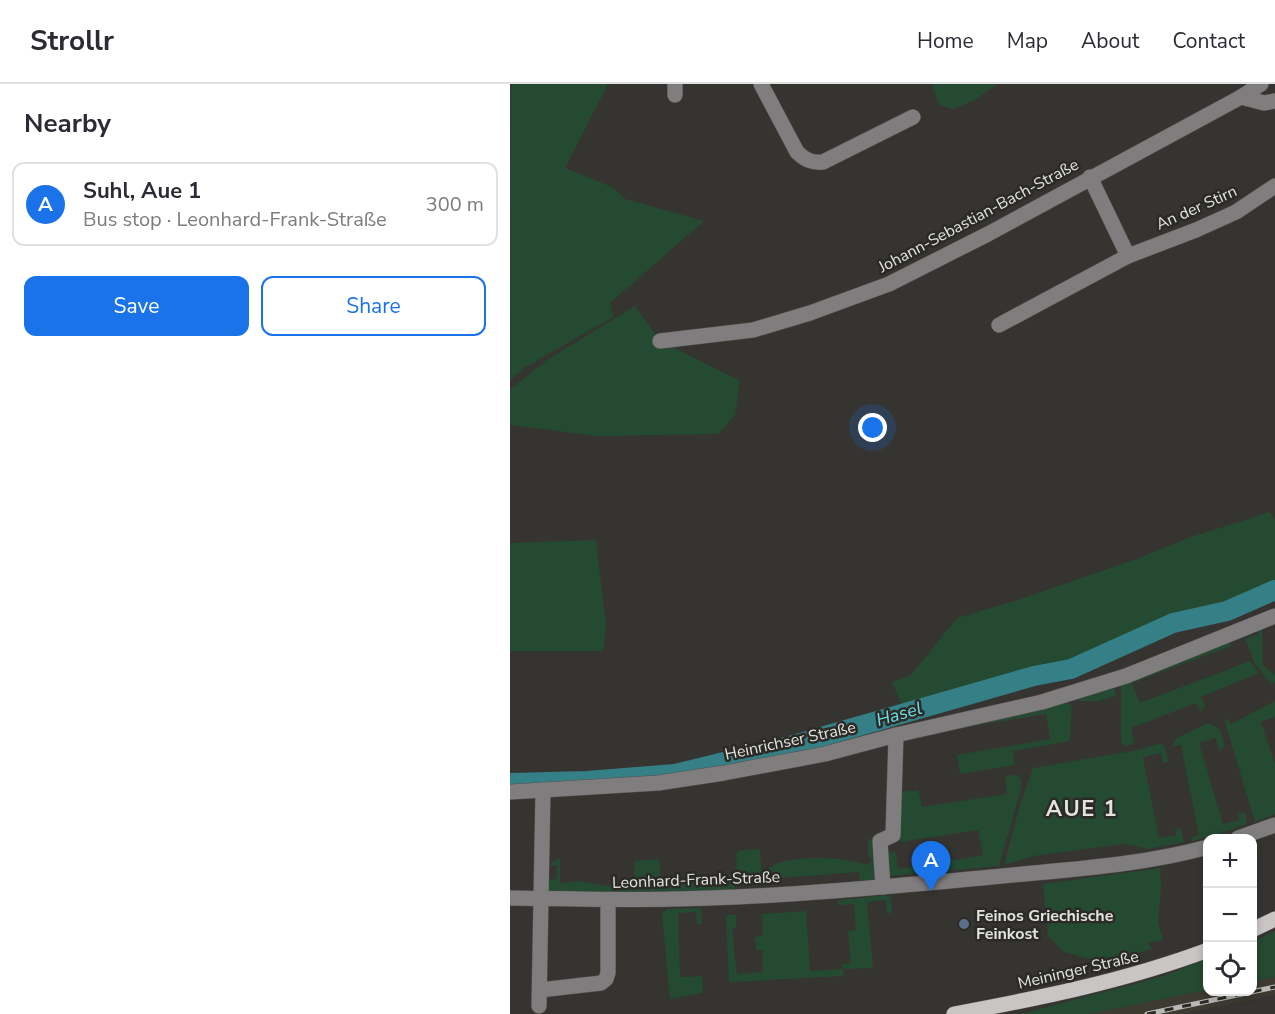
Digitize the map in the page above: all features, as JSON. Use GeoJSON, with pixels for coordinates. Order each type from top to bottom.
{"type":"FeatureCollection","features":[{"type":"Feature","properties":{"kind":"main road"},"geometry":{"type":"LineString","coordinates":[[1257,928],[1275,919]]}},
{"type":"Feature","properties":{"kind":"main road","name":"Meininger Straße"},"geometry":{"type":"LineString","coordinates":[[957,1014],[1099,985],[1159,968],[1203,952]]}},
{"type":"Feature","properties":{"kind":"street"},"geometry":{"type":"LineString","coordinates":[[761,84],[796,152],[804,159],[815,163],[823,162],[913,117]]}},
{"type":"Feature","properties":{"kind":"street","name":"Johann-Sebastian-Bach-Straße"},"geometry":{"type":"LineString","coordinates":[[660,341],[753,330],[810,313],[890,284],[988,234],[1261,84]]}},
{"type":"Feature","properties":{"kind":"street"},"geometry":{"type":"LineString","coordinates":[[1241,96],[1264,103],[1275,100]]}},
{"type":"Feature","properties":{"kind":"street"},"geometry":{"type":"LineString","coordinates":[[1090,177],[1128,256]]}},
{"type":"Feature","properties":{"kind":"street","name":"An der Stirn"},"geometry":{"type":"LineString","coordinates":[[999,325],[1128,256],[1236,212],[1275,186]]}},
{"type":"Feature","properties":{"kind":"street","name":"Heinrichser Straße"},"geometry":{"type":"LineString","coordinates":[[510,792],[658,783],[723,774],[825,754],[896,735],[1042,702],[1126,675],[1275,616]]}},
{"type":"Feature","properties":{"kind":"street"},"geometry":{"type":"LineString","coordinates":[[883,887],[880,841],[894,835],[896,735]]}},
{"type":"Feature","properties":{"kind":"street"},"geometry":{"type":"LineString","coordinates":[[543,790],[540,998],[601,983],[606,979],[608,973],[608,900]]}},
{"type":"Feature","properties":{"kind":"street"},"geometry":{"type":"LineString","coordinates":[[1249,834],[1275,825]]}},
{"type":"Feature","properties":{"kind":"street","name":"Leonhard-Frank-Straße"},"geometry":{"type":"LineString","coordinates":[[510,898],[608,900],[737,897],[883,887],[1147,860],[1203,848]]}},
{"type":"Feature","properties":{"kind":"shaded area"},"geometry":{"type":"Polygon","coordinates":[[[1275,977],[1275,995],[1183,1014],[1089,1014],[1203,991],[1203,996],[1257,996],[1257,980],[1275,977]]]}},
{"type":"Feature","properties":{"kind":"green space"},"geometry":{"type":"Polygon","coordinates":[[[511,84],[608,84],[565,168],[612,187],[625,199],[704,221],[610,303],[613,317],[524,368],[510,380],[511,84]]]}},
{"type":"Feature","properties":{"kind":"green space"},"geometry":{"type":"Polygon","coordinates":[[[932,84],[998,84],[973,101],[953,109],[939,105],[932,84]]]}},
{"type":"Feature","properties":{"kind":"green space"},"geometry":{"type":"Polygon","coordinates":[[[635,306],[660,341],[740,381],[735,415],[718,434],[598,436],[510,425],[510,390],[547,360],[635,306]]]}},
{"type":"Feature","properties":{"kind":"green space"},"geometry":{"type":"Polygon","coordinates":[[[1270,512],[1275,520],[1275,590],[1227,611],[1173,623],[1071,669],[1034,676],[905,713],[892,682],[911,675],[957,618],[1021,599],[1139,558],[1188,538],[1270,512]]]}},
{"type":"Feature","properties":{"kind":"green space"},"geometry":{"type":"Polygon","coordinates":[[[596,540],[606,625],[603,651],[510,651],[510,543],[596,540]]]}},
{"type":"Feature","properties":{"kind":"green space"},"geometry":{"type":"Polygon","coordinates":[[[1262,625],[1263,665],[1275,675],[1275,682],[1271,684],[1255,664],[1245,639],[1259,634],[1256,628],[1262,625]]]}},
{"type":"Feature","properties":{"kind":"green space"},"geometry":{"type":"Polygon","coordinates":[[[1228,640],[1231,646],[1132,683],[1140,703],[1250,661],[1258,672],[1256,674],[1201,697],[1205,706],[1200,712],[1196,703],[1131,728],[1134,743],[1126,746],[1121,743],[1121,683],[1228,640]]]}},
{"type":"Feature","properties":{"kind":"green space"},"geometry":{"type":"Polygon","coordinates":[[[1114,686],[1116,696],[1099,701],[1079,701],[1082,696],[1114,686]]]}},
{"type":"Feature","properties":{"kind":"green space"},"geometry":{"type":"Polygon","coordinates":[[[1275,701],[1275,717],[1261,722],[1275,764],[1275,814],[1255,822],[1225,722],[1227,718],[1231,724],[1275,701]]]}},
{"type":"Feature","properties":{"kind":"green space"},"geometry":{"type":"Polygon","coordinates":[[[1065,703],[1071,704],[1072,707],[1070,741],[1013,751],[1015,765],[960,774],[957,755],[1050,739],[1046,714],[949,730],[1065,703]]]}},
{"type":"Feature","properties":{"kind":"green space"},"geometry":{"type":"Polygon","coordinates":[[[1208,723],[1220,729],[1225,747],[1219,750],[1216,738],[1199,743],[1223,824],[1239,820],[1238,814],[1245,812],[1247,824],[1218,834],[1203,834],[1203,838],[1192,841],[1191,838],[1199,835],[1181,745],[1173,746],[1175,739],[1208,723]]]}},
{"type":"Feature","properties":{"kind":"green space"},"geometry":{"type":"Polygon","coordinates":[[[1158,744],[1164,745],[1169,762],[1163,763],[1161,753],[1143,757],[1159,838],[1176,835],[1175,829],[1181,828],[1184,842],[1148,849],[1124,844],[1034,856],[1004,865],[1020,805],[1033,768],[1138,750],[1158,744]]]}},
{"type":"Feature","properties":{"kind":"green space"},"geometry":{"type":"Polygon","coordinates":[[[1018,775],[1021,779],[1021,788],[999,866],[887,876],[887,854],[895,851],[898,869],[983,855],[978,830],[901,842],[897,837],[901,792],[918,790],[922,807],[1007,794],[1005,777],[1018,775]]]}},
{"type":"Feature","properties":{"kind":"green space"},"geometry":{"type":"Polygon","coordinates":[[[868,838],[874,841],[878,879],[860,881],[859,872],[737,881],[735,890],[546,891],[546,880],[557,879],[557,865],[549,866],[560,858],[560,883],[581,881],[606,886],[634,883],[635,861],[659,859],[661,879],[700,879],[737,873],[736,854],[738,851],[760,849],[761,871],[788,860],[811,858],[848,860],[868,865],[872,861],[868,853],[868,838]]]}},
{"type":"Feature","properties":{"kind":"green space"},"geometry":{"type":"Polygon","coordinates":[[[1160,868],[1158,922],[1163,940],[1148,943],[1152,949],[1140,952],[1139,955],[1093,960],[1064,952],[1048,936],[1043,884],[1160,868]]]}},
{"type":"Feature","properties":{"kind":"green space"},"geometry":{"type":"Polygon","coordinates":[[[888,895],[891,898],[892,913],[887,913],[886,900],[867,902],[873,968],[843,969],[843,976],[729,982],[726,915],[736,915],[736,928],[732,929],[737,974],[763,972],[763,950],[756,950],[755,937],[763,936],[762,914],[806,911],[810,971],[842,969],[842,964],[851,963],[848,931],[856,930],[854,904],[839,905],[838,900],[888,895]]]}},
{"type":"Feature","properties":{"kind":"green space"},"geometry":{"type":"Polygon","coordinates":[[[701,908],[702,924],[697,924],[696,912],[678,913],[680,977],[702,976],[703,993],[670,999],[662,915],[667,909],[701,908]]]}},
{"type":"Feature","properties":{"kind":"green space"},"geometry":{"type":"Polygon","coordinates":[[[1275,931],[1275,977],[1257,980],[1257,940],[1275,931]]]}},
{"type":"Feature","properties":{"kind":"green space"},"geometry":{"type":"Polygon","coordinates":[[[1203,961],[1203,991],[1089,1014],[1021,1014],[1160,977],[1203,961]]]}},
{"type":"Feature","properties":{"kind":"waterway","name":"Hasel"},"geometry":{"type":"LineString","coordinates":[[510,783],[587,781],[675,774],[786,747],[1034,676],[1071,669],[1173,623],[1227,611],[1275,590]]}},
{"type":"Feature","properties":{"kind":"railway"},"geometry":{"type":"LineString","coordinates":[[1147,1014],[1275,987]]}},
{"type":"Feature","properties":{"kind":"place","name":"Suhl, Aue 1"},"geometry":{"type":"Point","coordinates":[931,891]}},
{"type":"Feature","properties":{"kind":"place","name":"Feinos Griechische Feinkost"},"geometry":{"type":"Point","coordinates":[964,924]}},
{"type":"Feature","properties":{"kind":"district","name":"AUE 1"},"geometry":{"type":"Point","coordinates":[1082,808]}}]}
